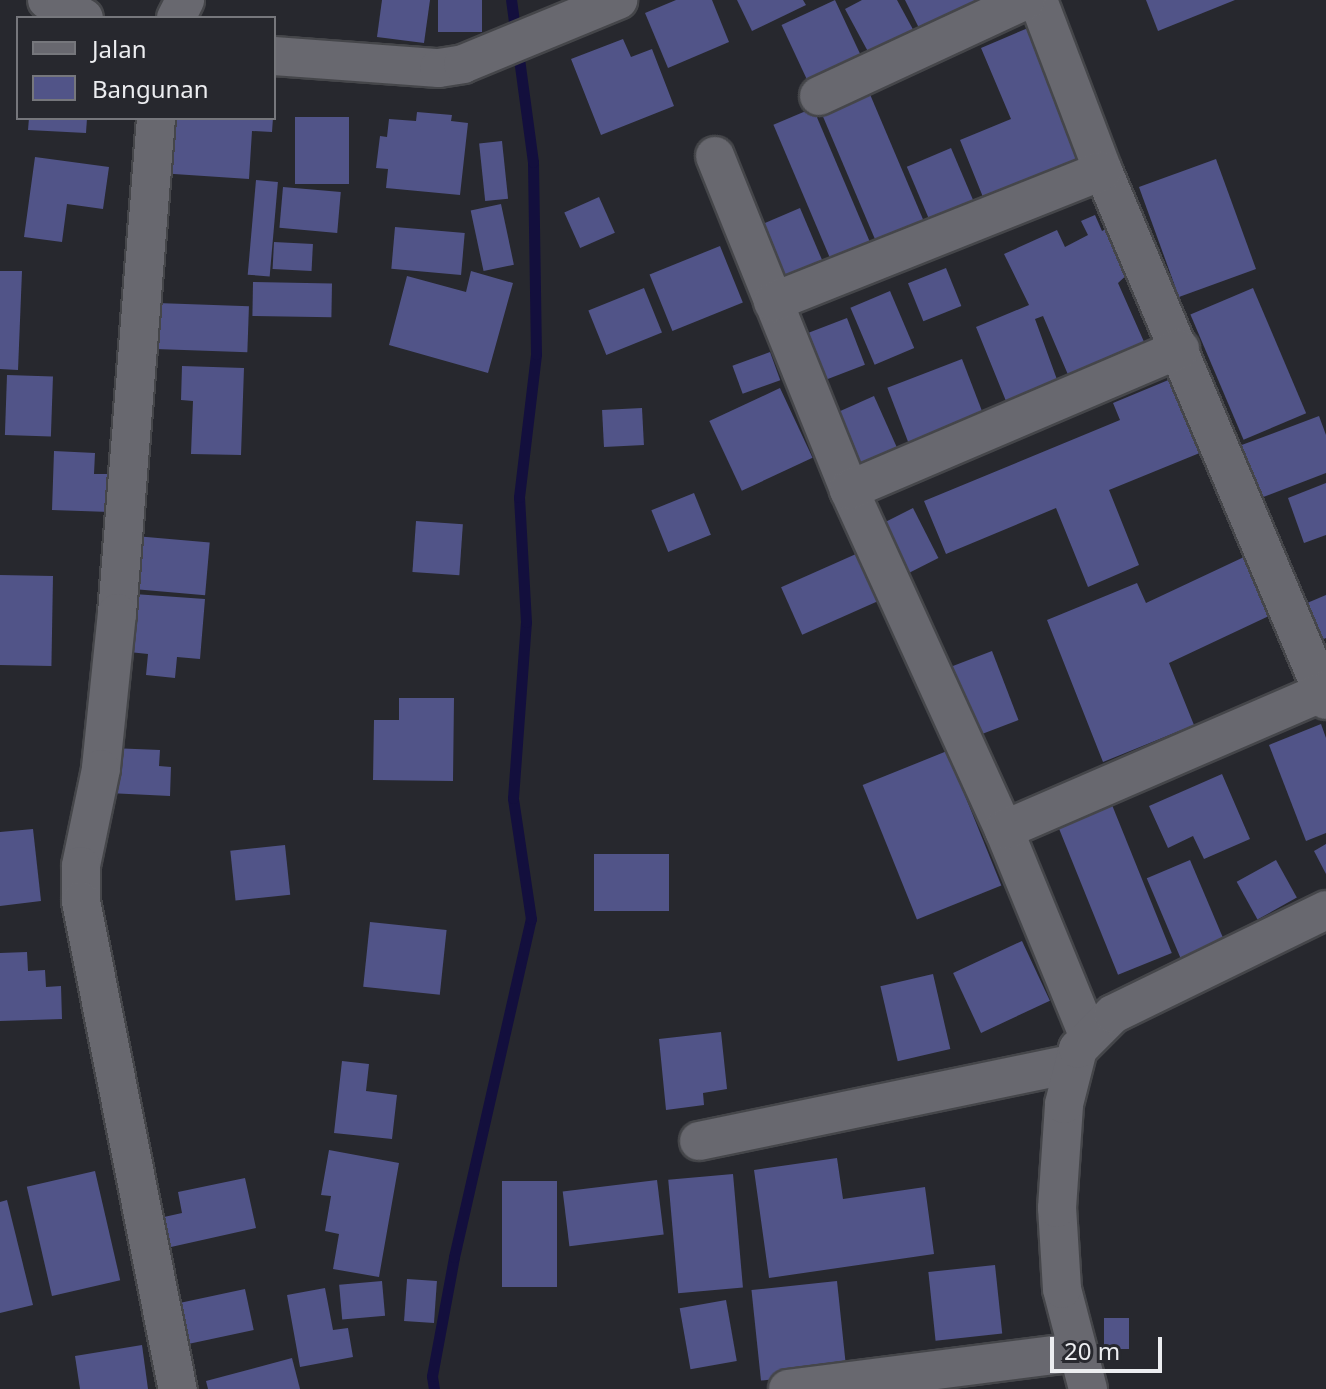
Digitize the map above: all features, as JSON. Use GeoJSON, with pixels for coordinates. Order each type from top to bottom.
{"type":"FeatureCollection","features":[{"type":"Feature","properties":{"kind":"street"},"geometry":{"type":"LineString","coordinates":[[47,0],[80,16]]}},
{"type":"Feature","properties":{"kind":"street"},"geometry":{"type":"LineString","coordinates":[[276,56],[439,68],[463,64],[618,0]]}},
{"type":"Feature","properties":{"kind":"street"},"geometry":{"type":"LineString","coordinates":[[819,96],[1026,0]]}},
{"type":"Feature","properties":{"kind":"street"},"geometry":{"type":"LineString","coordinates":[[1004,830],[1324,696],[1103,171],[1038,0]]}},
{"type":"Feature","properties":{"kind":"street"},"geometry":{"type":"LineString","coordinates":[[156,120],[112,675],[101,769],[86,827],[81,901],[178,1389]]}},
{"type":"Feature","properties":{"kind":"street"},"geometry":{"type":"LineString","coordinates":[[715,156],[849,490],[1004,830],[1079,1049]]}},
{"type":"Feature","properties":{"kind":"street"},"geometry":{"type":"LineString","coordinates":[[773,302],[1103,171]]}},
{"type":"Feature","properties":{"kind":"street"},"geometry":{"type":"LineString","coordinates":[[849,490],[1180,349]]}},
{"type":"Feature","properties":{"kind":"street"},"geometry":{"type":"LineString","coordinates":[[1088,1389],[1062,1289],[1057,1208],[1058,1152],[1079,1049],[1100,1022],[1160,989],[1326,910]]}},
{"type":"Feature","properties":{"kind":"street"},"geometry":{"type":"LineString","coordinates":[[699,1141],[1079,1049]]}},
{"type":"Feature","properties":{"kind":"street"},"geometry":{"type":"LineString","coordinates":[[788,1389],[1077,1352]]}},
{"type":"Feature","properties":{"kind":"building"},"geometry":{"type":"Polygon","coordinates":[[[382,0],[430,0],[424,43],[377,37],[382,0]]]}},
{"type":"Feature","properties":{"kind":"building"},"geometry":{"type":"Polygon","coordinates":[[[438,0],[482,0],[482,32],[438,32],[438,0]]]}},
{"type":"Feature","properties":{"kind":"building"},"geometry":{"type":"Polygon","coordinates":[[[676,0],[712,0],[729,42],[668,68],[645,13],[676,0]]]}},
{"type":"Feature","properties":{"kind":"building"},"geometry":{"type":"Polygon","coordinates":[[[737,0],[803,0],[806,5],[752,31],[737,0]]]}},
{"type":"Feature","properties":{"kind":"building"},"geometry":{"type":"Polygon","coordinates":[[[835,0],[865,63],[811,88],[782,25],[835,0]]]}},
{"type":"Feature","properties":{"kind":"building"},"geometry":{"type":"Polygon","coordinates":[[[862,0],[897,0],[916,35],[872,59],[845,9],[862,0]]]}},
{"type":"Feature","properties":{"kind":"building"},"geometry":{"type":"Polygon","coordinates":[[[905,0],[982,0],[921,32],[905,0]]]}},
{"type":"Feature","properties":{"kind":"building"},"geometry":{"type":"Polygon","coordinates":[[[1146,0],[1235,0],[1158,31],[1146,0]]]}},
{"type":"Feature","properties":{"kind":"building"},"geometry":{"type":"Polygon","coordinates":[[[1028,28],[1085,166],[987,207],[960,140],[1011,119],[981,48],[1028,28]]]}},
{"type":"Feature","properties":{"kind":"building"},"geometry":{"type":"Polygon","coordinates":[[[623,39],[631,57],[652,49],[674,106],[601,135],[571,59],[623,39]]]}},
{"type":"Feature","properties":{"kind":"building"},"geometry":{"type":"Polygon","coordinates":[[[869,92],[928,232],[881,252],[821,112],[869,92]]]}},
{"type":"Feature","properties":{"kind":"building"},"geometry":{"type":"Polygon","coordinates":[[[813,108],[874,252],[834,268],[773,125],[813,108]]]}},
{"type":"Feature","properties":{"kind":"building"},"geometry":{"type":"Polygon","coordinates":[[[417,112],[452,115],[451,121],[468,123],[460,195],[386,188],[388,169],[376,168],[380,136],[387,137],[389,119],[416,121],[417,112]]]}},
{"type":"Feature","properties":{"kind":"building"},"geometry":{"type":"Polygon","coordinates":[[[295,117],[349,117],[349,184],[295,184],[295,117]]]}},
{"type":"Feature","properties":{"kind":"building"},"geometry":{"type":"Polygon","coordinates":[[[29,120],[87,120],[86,133],[28,130],[29,120]]]}},
{"type":"Feature","properties":{"kind":"building"},"geometry":{"type":"Polygon","coordinates":[[[163,120],[273,120],[272,132],[252,131],[249,179],[159,173],[163,120]]]}},
{"type":"Feature","properties":{"kind":"building"},"geometry":{"type":"Polygon","coordinates":[[[502,141],[508,199],[485,201],[479,143],[502,141]]]}},
{"type":"Feature","properties":{"kind":"building"},"geometry":{"type":"Polygon","coordinates":[[[951,148],[978,212],[934,230],[907,167],[951,148]]]}},
{"type":"Feature","properties":{"kind":"building"},"geometry":{"type":"Polygon","coordinates":[[[35,157],[109,167],[103,209],[67,204],[62,242],[24,237],[35,157]]]}},
{"type":"Feature","properties":{"kind":"building"},"geometry":{"type":"Polygon","coordinates":[[[1216,159],[1256,269],[1179,297],[1139,187],[1216,159]]]}},
{"type":"Feature","properties":{"kind":"building"},"geometry":{"type":"Polygon","coordinates":[[[256,180],[278,182],[270,277],[248,275],[256,180]]]}},
{"type":"Feature","properties":{"kind":"building"},"geometry":{"type":"Polygon","coordinates":[[[283,187],[341,192],[337,233],[279,228],[283,187]]]}},
{"type":"Feature","properties":{"kind":"building"},"geometry":{"type":"Polygon","coordinates":[[[599,197],[615,233],[580,248],[564,212],[599,197]]]}},
{"type":"Feature","properties":{"kind":"building"},"geometry":{"type":"Polygon","coordinates":[[[501,204],[514,265],[484,271],[471,210],[501,204]]]}},
{"type":"Feature","properties":{"kind":"building"},"geometry":{"type":"Polygon","coordinates":[[[800,208],[827,272],[779,292],[752,228],[800,208]]]}},
{"type":"Feature","properties":{"kind":"building"},"geometry":{"type":"Polygon","coordinates":[[[1095,215],[1102,231],[1108,228],[1130,272],[1118,283],[1145,344],[1069,377],[1043,316],[1035,319],[1059,385],[1008,406],[976,327],[1029,305],[1004,254],[1057,230],[1065,247],[1088,235],[1081,221],[1095,215]]]}},
{"type":"Feature","properties":{"kind":"building"},"geometry":{"type":"Polygon","coordinates":[[[395,227],[465,233],[461,275],[391,269],[395,227]]]}},
{"type":"Feature","properties":{"kind":"building"},"geometry":{"type":"Polygon","coordinates":[[[274,242],[313,244],[312,271],[273,269],[274,242]]]}},
{"type":"Feature","properties":{"kind":"building"},"geometry":{"type":"Polygon","coordinates":[[[720,246],[743,303],[672,331],[650,274],[720,246]]]}},
{"type":"Feature","properties":{"kind":"building"},"geometry":{"type":"Polygon","coordinates":[[[946,268],[961,306],[923,321],[908,283],[946,268]]]}},
{"type":"Feature","properties":{"kind":"building"},"geometry":{"type":"Polygon","coordinates":[[[0,271],[22,271],[18,370],[0,369],[0,271]]]}},
{"type":"Feature","properties":{"kind":"building"},"geometry":{"type":"Polygon","coordinates":[[[471,271],[513,283],[488,373],[389,345],[407,276],[466,292],[471,271]]]}},
{"type":"Feature","properties":{"kind":"building"},"geometry":{"type":"Polygon","coordinates":[[[253,282],[332,283],[331,317],[252,316],[253,282]]]}},
{"type":"Feature","properties":{"kind":"building"},"geometry":{"type":"Polygon","coordinates":[[[644,288],[662,333],[606,355],[588,310],[644,288]]]}},
{"type":"Feature","properties":{"kind":"building"},"geometry":{"type":"Polygon","coordinates":[[[1253,288],[1306,413],[1244,440],[1190,315],[1253,288]]]}},
{"type":"Feature","properties":{"kind":"building"},"geometry":{"type":"Polygon","coordinates":[[[890,291],[914,348],[875,365],[850,308],[890,291]]]}},
{"type":"Feature","properties":{"kind":"building"},"geometry":{"type":"Polygon","coordinates":[[[157,303],[249,306],[247,352],[155,349],[157,303]]]}},
{"type":"Feature","properties":{"kind":"building"},"geometry":{"type":"Polygon","coordinates":[[[847,318],[865,365],[815,384],[798,337],[847,318]]]}},
{"type":"Feature","properties":{"kind":"building"},"geometry":{"type":"Polygon","coordinates":[[[770,352],[780,380],[743,394],[732,366],[770,352]]]}},
{"type":"Feature","properties":{"kind":"building"},"geometry":{"type":"Polygon","coordinates":[[[962,359],[985,418],[910,446],[887,388],[962,359]]]}},
{"type":"Feature","properties":{"kind":"building"},"geometry":{"type":"Polygon","coordinates":[[[182,366],[244,368],[241,455],[191,454],[193,401],[181,400],[182,366]]]}},
{"type":"Feature","properties":{"kind":"building"},"geometry":{"type":"Polygon","coordinates":[[[7,375],[53,377],[51,437],[5,435],[7,375]]]}},
{"type":"Feature","properties":{"kind":"building"},"geometry":{"type":"Polygon","coordinates":[[[1178,376],[1207,450],[1109,490],[1139,565],[1088,587],[1056,508],[946,554],[924,501],[1120,420],[1113,403],[1178,376]]]}},
{"type":"Feature","properties":{"kind":"building"},"geometry":{"type":"Polygon","coordinates":[[[780,388],[813,458],[742,491],[709,421],[780,388]]]}},
{"type":"Feature","properties":{"kind":"building"},"geometry":{"type":"Polygon","coordinates":[[[874,396],[901,457],[862,475],[835,413],[874,396]]]}},
{"type":"Feature","properties":{"kind":"building"},"geometry":{"type":"Polygon","coordinates":[[[642,408],[644,445],[604,447],[602,410],[642,408]]]}},
{"type":"Feature","properties":{"kind":"building"},"geometry":{"type":"Polygon","coordinates":[[[1319,416],[1326,435],[1326,473],[1258,499],[1239,446],[1319,416]]]}},
{"type":"Feature","properties":{"kind":"building"},"geometry":{"type":"Polygon","coordinates":[[[54,451],[95,453],[94,474],[111,474],[110,512],[52,510],[54,451]]]}},
{"type":"Feature","properties":{"kind":"building"},"geometry":{"type":"Polygon","coordinates":[[[1326,483],[1326,535],[1304,543],[1288,498],[1326,483]]]}},
{"type":"Feature","properties":{"kind":"building"},"geometry":{"type":"Polygon","coordinates":[[[694,493],[711,535],[668,552],[651,510],[694,493]]]}},
{"type":"Feature","properties":{"kind":"building"},"geometry":{"type":"Polygon","coordinates":[[[913,508],[938,558],[902,577],[876,527],[913,508]]]}},
{"type":"Feature","properties":{"kind":"building"},"geometry":{"type":"Polygon","coordinates":[[[416,521],[463,524],[459,575],[412,572],[416,521]]]}},
{"type":"Feature","properties":{"kind":"building"},"geometry":{"type":"Polygon","coordinates":[[[135,536],[210,543],[205,595],[130,589],[135,536]]]}},
{"type":"Feature","properties":{"kind":"building"},"geometry":{"type":"Polygon","coordinates":[[[856,554],[877,602],[802,635],[781,587],[856,554]]]}},
{"type":"Feature","properties":{"kind":"building"},"geometry":{"type":"Polygon","coordinates":[[[1244,557],[1271,615],[1169,663],[1194,725],[1103,762],[1047,620],[1137,583],[1146,603],[1244,557]]]}},
{"type":"Feature","properties":{"kind":"building"},"geometry":{"type":"Polygon","coordinates":[[[0,575],[53,576],[51,666],[0,665],[0,575]]]}},
{"type":"Feature","properties":{"kind":"building"},"geometry":{"type":"Polygon","coordinates":[[[134,594],[205,599],[200,659],[177,657],[175,678],[146,675],[148,654],[129,652],[134,594]]]}},
{"type":"Feature","properties":{"kind":"building"},"geometry":{"type":"Polygon","coordinates":[[[1326,595],[1326,638],[1314,643],[1300,606],[1326,595]]]}},
{"type":"Feature","properties":{"kind":"building"},"geometry":{"type":"Polygon","coordinates":[[[992,651],[1019,720],[977,736],[951,667],[992,651]]]}},
{"type":"Feature","properties":{"kind":"building"},"geometry":{"type":"Polygon","coordinates":[[[399,698],[454,698],[453,781],[373,780],[374,720],[399,720],[399,698]]]}},
{"type":"Feature","properties":{"kind":"building"},"geometry":{"type":"Polygon","coordinates":[[[1321,724],[1326,738],[1326,833],[1306,841],[1269,745],[1321,724]]]}},
{"type":"Feature","properties":{"kind":"building"},"geometry":{"type":"Polygon","coordinates":[[[111,748],[160,750],[159,766],[171,767],[170,796],[108,793],[111,748]]]}},
{"type":"Feature","properties":{"kind":"building"},"geometry":{"type":"Polygon","coordinates":[[[947,751],[1001,885],[917,920],[863,785],[947,751]]]}},
{"type":"Feature","properties":{"kind":"building"},"geometry":{"type":"Polygon","coordinates":[[[1222,774],[1250,839],[1204,859],[1193,836],[1168,848],[1149,806],[1222,774]]]}},
{"type":"Feature","properties":{"kind":"building"},"geometry":{"type":"Polygon","coordinates":[[[1110,800],[1172,953],[1118,975],[1056,822],[1110,800]]]}},
{"type":"Feature","properties":{"kind":"building"},"geometry":{"type":"Polygon","coordinates":[[[33,829],[41,901],[0,906],[0,832],[33,829]]]}},
{"type":"Feature","properties":{"kind":"building"},"geometry":{"type":"Polygon","coordinates":[[[1326,844],[1326,874],[1314,851],[1326,844]]]}},
{"type":"Feature","properties":{"kind":"building"},"geometry":{"type":"Polygon","coordinates":[[[285,845],[290,895],[236,900],[230,851],[285,845]]]}},
{"type":"Feature","properties":{"kind":"building"},"geometry":{"type":"Polygon","coordinates":[[[594,854],[669,854],[669,911],[594,911],[594,854]]]}},
{"type":"Feature","properties":{"kind":"building"},"geometry":{"type":"Polygon","coordinates":[[[1190,860],[1225,942],[1182,960],[1147,878],[1190,860]]]}},
{"type":"Feature","properties":{"kind":"building"},"geometry":{"type":"Polygon","coordinates":[[[1276,860],[1297,898],[1257,919],[1237,882],[1276,860]]]}},
{"type":"Feature","properties":{"kind":"building"},"geometry":{"type":"Polygon","coordinates":[[[370,922],[447,930],[440,995],[363,987],[370,922]]]}},
{"type":"Feature","properties":{"kind":"building"},"geometry":{"type":"Polygon","coordinates":[[[1022,941],[1050,1001],[981,1033],[953,973],[1022,941]]]}},
{"type":"Feature","properties":{"kind":"building"},"geometry":{"type":"Polygon","coordinates":[[[27,952],[28,971],[45,970],[46,987],[61,986],[62,1019],[0,1021],[0,953],[27,952]]]}},
{"type":"Feature","properties":{"kind":"building"},"geometry":{"type":"Polygon","coordinates":[[[933,974],[950,1049],[898,1061],[880,986],[933,974]]]}},
{"type":"Feature","properties":{"kind":"building"},"geometry":{"type":"Polygon","coordinates":[[[721,1032],[727,1089],[703,1093],[704,1105],[666,1110],[659,1039],[721,1032]]]}},
{"type":"Feature","properties":{"kind":"building"},"geometry":{"type":"Polygon","coordinates":[[[342,1061],[369,1064],[366,1091],[397,1095],[392,1139],[334,1133],[342,1061]]]}},
{"type":"Feature","properties":{"kind":"building"},"geometry":{"type":"Polygon","coordinates":[[[329,1150],[399,1163],[379,1277],[333,1269],[339,1234],[325,1231],[331,1196],[321,1195],[329,1150]]]}},
{"type":"Feature","properties":{"kind":"building"},"geometry":{"type":"Polygon","coordinates":[[[837,1158],[843,1199],[925,1187],[934,1254],[769,1278],[754,1170],[837,1158]]]}},
{"type":"Feature","properties":{"kind":"building"},"geometry":{"type":"Polygon","coordinates":[[[95,1171],[120,1280],[52,1296],[27,1187],[95,1171]]]}},
{"type":"Feature","properties":{"kind":"building"},"geometry":{"type":"Polygon","coordinates":[[[733,1174],[743,1288],[678,1293],[668,1180],[733,1174]]]}},
{"type":"Feature","properties":{"kind":"building"},"geometry":{"type":"Polygon","coordinates":[[[245,1178],[256,1228],[171,1247],[164,1217],[182,1213],[178,1192],[245,1178]]]}},
{"type":"Feature","properties":{"kind":"building"},"geometry":{"type":"Polygon","coordinates":[[[657,1180],[664,1235],[569,1246],[563,1192],[657,1180]]]}},
{"type":"Feature","properties":{"kind":"building"},"geometry":{"type":"Polygon","coordinates":[[[502,1181],[557,1181],[557,1287],[502,1287],[502,1181]]]}},
{"type":"Feature","properties":{"kind":"building"},"geometry":{"type":"Polygon","coordinates":[[[7,1200],[33,1305],[0,1313],[0,1202],[7,1200]]]}},
{"type":"Feature","properties":{"kind":"building"},"geometry":{"type":"Polygon","coordinates":[[[995,1265],[1002,1334],[936,1341],[928,1272],[995,1265]]]}},
{"type":"Feature","properties":{"kind":"building"},"geometry":{"type":"Polygon","coordinates":[[[407,1279],[437,1281],[434,1323],[404,1321],[407,1279]]]}},
{"type":"Feature","properties":{"kind":"building"},"geometry":{"type":"Polygon","coordinates":[[[382,1281],[385,1316],[342,1320],[339,1285],[382,1281]]]}},
{"type":"Feature","properties":{"kind":"building"},"geometry":{"type":"Polygon","coordinates":[[[837,1281],[847,1372],[761,1380],[751,1290],[837,1281]]]}},
{"type":"Feature","properties":{"kind":"building"},"geometry":{"type":"Polygon","coordinates":[[[325,1288],[333,1330],[348,1328],[353,1357],[300,1367],[287,1295],[325,1288]]]}},
{"type":"Feature","properties":{"kind":"building"},"geometry":{"type":"Polygon","coordinates":[[[245,1289],[254,1330],[188,1344],[179,1303],[245,1289]]]}},
{"type":"Feature","properties":{"kind":"building"},"geometry":{"type":"Polygon","coordinates":[[[726,1300],[737,1361],[690,1369],[680,1308],[726,1300]]]}},
{"type":"Feature","properties":{"kind":"building"},"geometry":{"type":"Polygon","coordinates":[[[1104,1318],[1129,1318],[1129,1349],[1104,1349],[1104,1318]]]}},
{"type":"Feature","properties":{"kind":"building"},"geometry":{"type":"Polygon","coordinates":[[[142,1345],[148,1389],[80,1389],[75,1356],[142,1345]]]}},
{"type":"Feature","properties":{"kind":"building"},"geometry":{"type":"Polygon","coordinates":[[[292,1358],[300,1389],[208,1389],[206,1381],[292,1358]]]}},
{"type":"Feature","properties":{"kind":"waterway"},"geometry":{"type":"LineString","coordinates":[[434,1389],[432,1376],[454,1257],[531,919],[513,798],[526,622],[519,497],[536,354],[533,162],[511,0]]}}]}
